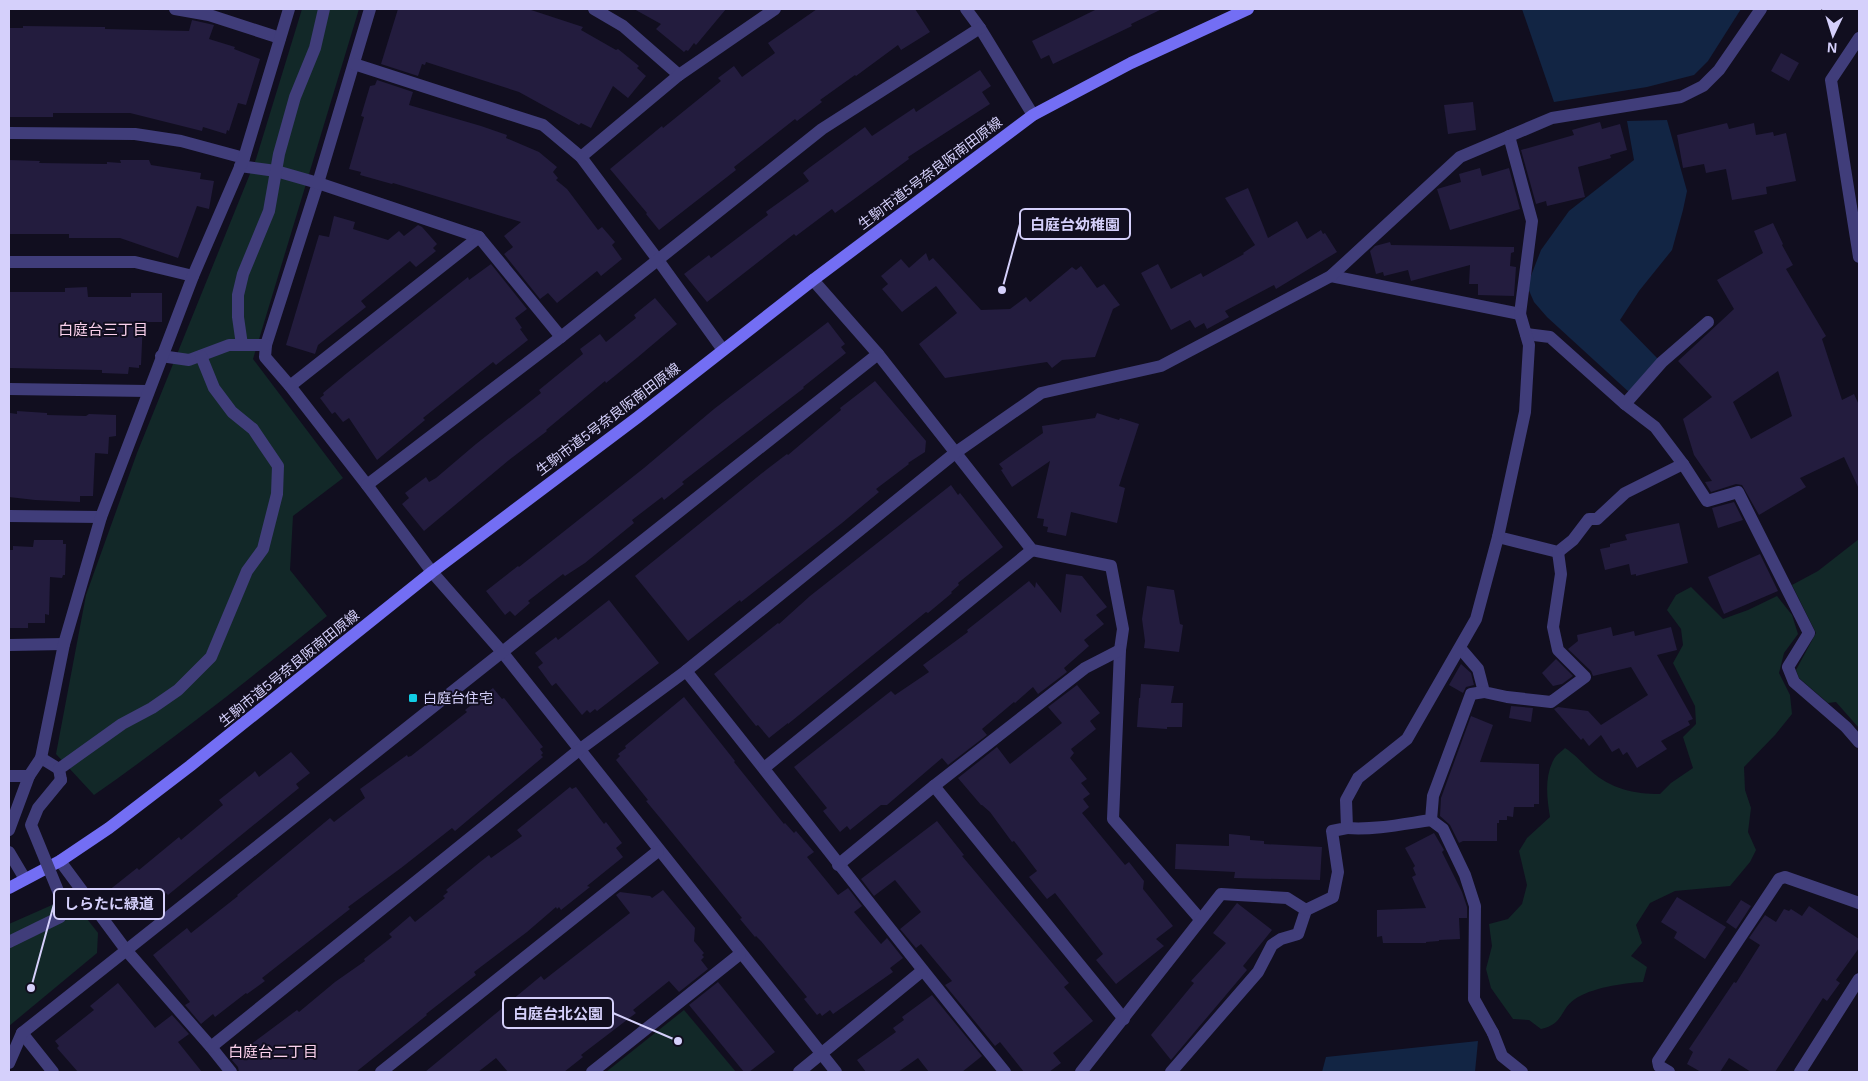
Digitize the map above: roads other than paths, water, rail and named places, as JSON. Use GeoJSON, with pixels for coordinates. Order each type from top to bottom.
{"type":"FeatureCollection","features":[{"type":"Feature","properties":{"kind":"street"},"geometry":{"type":"LineString","coordinates":[[175,9],[209,15],[280,38]]}},
{"type":"Feature","properties":{"kind":"street"},"geometry":{"type":"LineString","coordinates":[[9,830],[29,776],[41,758],[64,644],[101,517],[192,276],[242,162],[289,9]]}},
{"type":"Feature","properties":{"kind":"street"},"geometry":{"type":"LineString","coordinates":[[242,345],[238,317],[238,295],[243,274],[269,211],[288,119],[315,48],[324,9]]}},
{"type":"Feature","properties":{"kind":"street"},"geometry":{"type":"LineString","coordinates":[[370,9],[318,183],[266,346],[265,357],[367,485],[432,572],[503,652],[658,851],[836,1072]]}},
{"type":"Feature","properties":{"kind":"street"},"geometry":{"type":"LineString","coordinates":[[594,9],[623,26],[679,75]]}},
{"type":"Feature","properties":{"kind":"street"},"geometry":{"type":"LineString","coordinates":[[581,158],[679,75],[775,9]]}},
{"type":"Feature","properties":{"kind":"street"},"geometry":{"type":"LineString","coordinates":[[966,9],[980,28],[1033,115]]}},
{"type":"Feature","properties":{"kind":"street","name":"生駒市道5号奈良阪南田原線"},"geometry":{"type":"LineString","coordinates":[[9,888],[60,861],[109,828],[190,766],[432,572],[630,423],[813,280],[1033,115],[1130,64],[1248,9]]}},
{"type":"Feature","properties":{"kind":"street"},"geometry":{"type":"LineString","coordinates":[[211,1047],[578,750],[686,671],[955,453],[1041,393],[1162,366],[1331,276],[1460,157],[1552,118],[1681,97],[1703,86],[1720,70],[1761,9]]}},
{"type":"Feature","properties":{"kind":"street"},"geometry":{"type":"LineString","coordinates":[[367,485],[561,337],[822,130],[980,28]]}},
{"type":"Feature","properties":{"kind":"street"},"geometry":{"type":"LineString","coordinates":[[1859,38],[1831,80],[1859,257]]}},
{"type":"Feature","properties":{"kind":"street"},"geometry":{"type":"LineString","coordinates":[[354,64],[543,124],[581,158],[723,350]]}},
{"type":"Feature","properties":{"kind":"street"},"geometry":{"type":"LineString","coordinates":[[9,133],[135,134],[181,141],[242,162],[318,183],[479,237],[561,337]]}},
{"type":"Feature","properties":{"kind":"street"},"geometry":{"type":"LineString","coordinates":[[1347,828],[1346,800],[1358,778],[1408,739],[1476,619],[1498,537],[1525,412],[1529,345],[1520,314],[1532,221],[1509,136]]}},
{"type":"Feature","properties":{"kind":"street"},"geometry":{"type":"LineString","coordinates":[[290,386],[479,237]]}},
{"type":"Feature","properties":{"kind":"street"},"geometry":{"type":"LineString","coordinates":[[9,262],[135,262],[192,276]]}},
{"type":"Feature","properties":{"kind":"street"},"geometry":{"type":"LineString","coordinates":[[1331,276],[1520,314]]}},
{"type":"Feature","properties":{"kind":"street"},"geometry":{"type":"LineString","coordinates":[[813,280],[878,354],[1032,550],[1111,566],[1123,629],[1120,650],[1113,819],[1200,919]]}},
{"type":"Feature","properties":{"kind":"street"},"geometry":{"type":"LineString","coordinates":[[1624,404],[1662,362],[1708,322]]}},
{"type":"Feature","properties":{"kind":"street"},"geometry":{"type":"LineString","coordinates":[[1526,334],[1550,337],[1624,404],[1655,427],[1683,464],[1707,501],[1738,492],[1809,633],[1788,667],[1794,682],[1846,726],[1859,742]]}},
{"type":"Feature","properties":{"kind":"street"},"geometry":{"type":"LineString","coordinates":[[161,356],[189,360],[229,344],[266,346]]}},
{"type":"Feature","properties":{"kind":"street"},"geometry":{"type":"LineString","coordinates":[[9,1063],[22,1033],[878,354]]}},
{"type":"Feature","properties":{"kind":"street"},"geometry":{"type":"LineString","coordinates":[[9,942],[60,917],[65,908],[31,825],[38,808],[60,774],[122,724],[152,708],[178,690],[211,658],[247,571],[263,549],[277,494],[278,466],[253,429],[232,412],[214,388],[201,356]]}},
{"type":"Feature","properties":{"kind":"street"},"geometry":{"type":"LineString","coordinates":[[9,389],[148,391]]}},
{"type":"Feature","properties":{"kind":"street"},"geometry":{"type":"LineString","coordinates":[[1558,552],[1572,540],[1589,519],[1597,520],[1625,493],[1683,464]]}},
{"type":"Feature","properties":{"kind":"street"},"geometry":{"type":"LineString","coordinates":[[9,516],[101,517]]}},
{"type":"Feature","properties":{"kind":"street"},"geometry":{"type":"LineString","coordinates":[[1498,537],[1558,552]]}},
{"type":"Feature","properties":{"kind":"street"},"geometry":{"type":"LineString","coordinates":[[764,768],[1032,550]]}},
{"type":"Feature","properties":{"kind":"street"},"geometry":{"type":"LineString","coordinates":[[1431,820],[1433,796],[1471,694],[1484,692],[1507,697],[1551,702],[1585,677],[1558,650],[1553,627],[1561,574],[1558,552]]}},
{"type":"Feature","properties":{"kind":"street"},"geometry":{"type":"LineString","coordinates":[[9,645],[64,644]]}},
{"type":"Feature","properties":{"kind":"street"},"geometry":{"type":"LineString","coordinates":[[1460,648],[1478,669],[1484,692]]}},
{"type":"Feature","properties":{"kind":"street"},"geometry":{"type":"LineString","coordinates":[[838,865],[934,786],[1084,668],[1120,650]]}},
{"type":"Feature","properties":{"kind":"street"},"geometry":{"type":"LineString","coordinates":[[686,671],[922,971],[1005,1072]]}},
{"type":"Feature","properties":{"kind":"street"},"geometry":{"type":"LineString","coordinates":[[41,758],[60,774]]}},
{"type":"Feature","properties":{"kind":"street"},"geometry":{"type":"LineString","coordinates":[[9,776],[29,776]]}},
{"type":"Feature","properties":{"kind":"street"},"geometry":{"type":"LineString","coordinates":[[934,786],[1124,1019]]}},
{"type":"Feature","properties":{"kind":"street"},"geometry":{"type":"LineString","coordinates":[[1171,1072],[1258,972],[1272,945],[1281,938],[1298,934],[1306,910],[1333,896],[1338,872],[1332,831],[1431,820],[1443,829],[1466,876],[1475,906],[1474,999],[1494,1034],[1502,1056],[1522,1072]]}},
{"type":"Feature","properties":{"kind":"street"},"geometry":{"type":"LineString","coordinates":[[381,1072],[658,851]]}},
{"type":"Feature","properties":{"kind":"street"},"geometry":{"type":"LineString","coordinates":[[9,852],[25,879]]}},
{"type":"Feature","properties":{"kind":"street"},"geometry":{"type":"LineString","coordinates":[[60,861],[126,950],[231,1072]]}},
{"type":"Feature","properties":{"kind":"street"},"geometry":{"type":"LineString","coordinates":[[1669,1072],[1659,1066],[1658,1061],[1779,879],[1785,877],[1859,904]]}},
{"type":"Feature","properties":{"kind":"street"},"geometry":{"type":"LineString","coordinates":[[1080,1072],[1124,1019],[1221,894],[1287,898],[1306,910]]}},
{"type":"Feature","properties":{"kind":"street"},"geometry":{"type":"LineString","coordinates":[[592,1072],[740,954]]}},
{"type":"Feature","properties":{"kind":"street"},"geometry":{"type":"LineString","coordinates":[[799,1072],[922,971]]}},
{"type":"Feature","properties":{"kind":"street"},"geometry":{"type":"LineString","coordinates":[[1800,1072],[1859,979]]}},
{"type":"Feature","properties":{"kind":"street"},"geometry":{"type":"LineString","coordinates":[[22,1033],[53,1072]]}},
{"type":"Feature","properties":{"kind":"water"},"geometry":{"type":"Polygon","coordinates":[[[1522,9],[1741,9],[1708,61],[1694,75],[1647,87],[1554,102],[1522,9]]]}},
{"type":"Feature","properties":{"kind":"water"},"geometry":{"type":"Polygon","coordinates":[[[1667,120],[1687,191],[1672,250],[1639,291],[1620,320],[1658,359],[1630,393],[1547,317],[1534,302],[1527,286],[1541,250],[1569,211],[1634,160],[1627,121],[1667,120]]]}},
{"type":"Feature","properties":{"kind":"water"},"geometry":{"type":"Polygon","coordinates":[[[1478,1041],[1475,1072],[1322,1072],[1326,1057],[1478,1041]]]}},
{"type":"Feature","properties":{"kind":"place","name":"白庭台幼稚園"},"geometry":{"type":"Point","coordinates":[1002,290]}},
{"type":"Feature","properties":{"kind":"place","name":"白庭台住宅"},"geometry":{"type":"Point","coordinates":[413,698]}},
{"type":"Feature","properties":{"kind":"place","name":"しらたに緑道"},"geometry":{"type":"Point","coordinates":[31,988]}},
{"type":"Feature","properties":{"kind":"place","name":"白庭台北公園"},"geometry":{"type":"Point","coordinates":[678,1041]}},
{"type":"Feature","properties":{"kind":"district","name":"白庭台三丁目"},"geometry":{"type":"Point","coordinates":[103,330]}},
{"type":"Feature","properties":{"kind":"district","name":"白庭台二丁目"},"geometry":{"type":"Point","coordinates":[273,1052]}}]}
